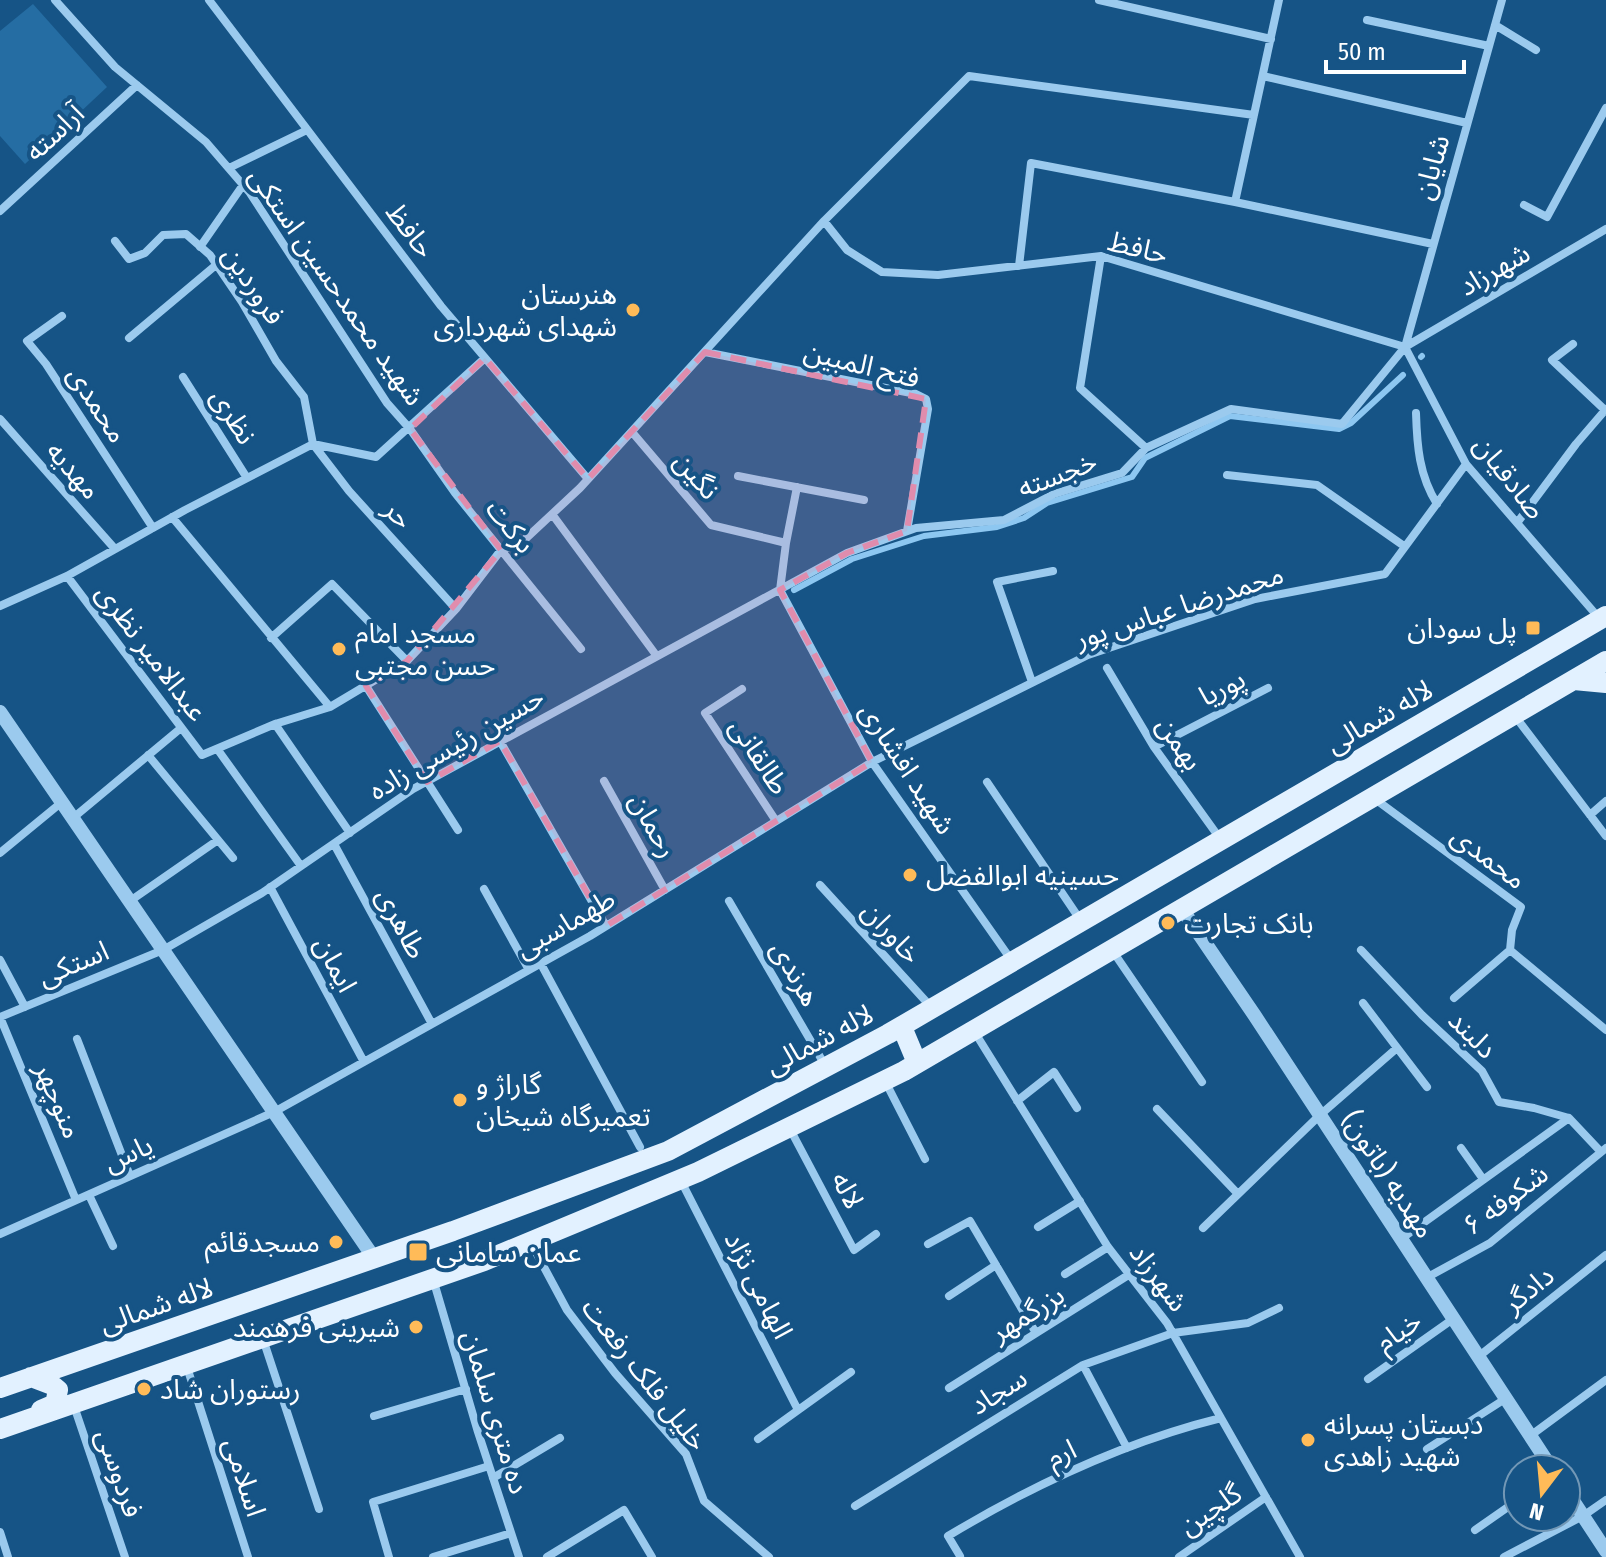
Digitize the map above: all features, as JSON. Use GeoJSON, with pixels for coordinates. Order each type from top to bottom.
{"type":"FeatureCollection","features":[{"type":"Feature","properties":{"kind":"main road","name":"لاله شمالی"},"geometry":{"type":"LineString","coordinates":[[0,1388],[374,1258],[668,1151],[902,1027],[1603,618]]}},
{"type":"Feature","properties":{"kind":"main road"},"geometry":{"type":"LineString","coordinates":[[0,1429],[433,1279],[680,1179],[789,1127],[917,1063],[1606,661]]}},
{"type":"Feature","properties":{"kind":"main road"},"geometry":{"type":"LineString","coordinates":[[1574,680],[1606,683]]}},
{"type":"Feature","properties":{"kind":"main road"},"geometry":{"type":"LineString","coordinates":[[902,1027],[917,1063]]}},
{"type":"Feature","properties":{"kind":"main road"},"geometry":{"type":"LineString","coordinates":[[117,1388],[97,1378],[93,1370],[103,1358],[127,1344]]}},
{"type":"Feature","properties":{"kind":"main road"},"geometry":{"type":"LineString","coordinates":[[24,1420],[55,1404],[57,1398],[58,1390],[52,1385],[31,1377]]}},
{"type":"Feature","properties":{"kind":"street","name":"شهید محمدحسین استکی"},"geometry":{"type":"LineString","coordinates":[[55,0],[115,67],[206,142],[229,168],[387,403],[410,429]]}},
{"type":"Feature","properties":{"kind":"street","name":"حافظ"},"geometry":{"type":"LineString","coordinates":[[209,0],[441,306],[588,479]]}},
{"type":"Feature","properties":{"kind":"street"},"geometry":{"type":"LineString","coordinates":[[1099,0],[1271,39]]}},
{"type":"Feature","properties":{"kind":"street"},"geometry":{"type":"LineString","coordinates":[[1235,202],[1279,0]]}},
{"type":"Feature","properties":{"kind":"street","name":"شایان"},"geometry":{"type":"LineString","coordinates":[[1405,347],[1502,0]]}},
{"type":"Feature","properties":{"kind":"street"},"geometry":{"type":"LineString","coordinates":[[1367,20],[1489,46]]}},
{"type":"Feature","properties":{"kind":"street"},"geometry":{"type":"LineString","coordinates":[[1495,25],[1536,50]]}},
{"type":"Feature","properties":{"kind":"street"},"geometry":{"type":"LineString","coordinates":[[301,866],[218,750],[275,724],[330,707],[407,661],[456,609],[501,550],[521,543],[588,479],[824,221],[969,76],[1254,115]]}},
{"type":"Feature","properties":{"kind":"street"},"geometry":{"type":"LineString","coordinates":[[1263,76],[1467,123]]}},
{"type":"Feature","properties":{"kind":"street","name":"آراسته"},"geometry":{"type":"LineString","coordinates":[[0,211],[137,85]]}},
{"type":"Feature","properties":{"kind":"street"},"geometry":{"type":"LineString","coordinates":[[1524,205],[1547,217],[1606,108]]}},
{"type":"Feature","properties":{"kind":"street"},"geometry":{"type":"LineString","coordinates":[[229,168],[307,130]]}},
{"type":"Feature","properties":{"kind":"street"},"geometry":{"type":"LineString","coordinates":[[1019,266],[1031,163],[1433,244]]}},
{"type":"Feature","properties":{"kind":"street"},"geometry":{"type":"LineString","coordinates":[[200,247],[243,185]]}},
{"type":"Feature","properties":{"kind":"street","name":"حافظ"},"geometry":{"type":"LineString","coordinates":[[824,221],[847,250],[882,272],[938,275],[1101,256],[1405,347]]}},
{"type":"Feature","properties":{"kind":"street","name":"شهرزاد"},"geometry":{"type":"LineString","coordinates":[[1405,347],[1606,229]]}},
{"type":"Feature","properties":{"kind":"street","name":"فروردین"},"geometry":{"type":"LineString","coordinates":[[115,241],[129,259],[145,253],[163,235],[186,234],[200,247],[242,302],[276,361],[304,397],[313,444]]}},
{"type":"Feature","properties":{"kind":"street"},"geometry":{"type":"LineString","coordinates":[[1101,256],[1080,388],[1146,448]]}},
{"type":"Feature","properties":{"kind":"street"},"geometry":{"type":"LineString","coordinates":[[129,338],[216,265]]}},
{"type":"Feature","properties":{"kind":"street","name":"محمدی"},"geometry":{"type":"LineString","coordinates":[[62,316],[27,341],[46,364],[153,528]]}},
{"type":"Feature","properties":{"kind":"street"},"geometry":{"type":"LineString","coordinates":[[1517,523],[1605,410],[1552,360],[1573,344]]}},
{"type":"Feature","properties":{"kind":"street","name":"خجسته"},"geometry":{"type":"LineString","coordinates":[[780,590],[847,553],[907,531],[1004,520],[1054,494],[1122,473],[1146,448],[1231,409],[1342,424],[1405,347]]}},
{"type":"Feature","properties":{"kind":"street","name":"صادقیان"},"geometry":{"type":"LineString","coordinates":[[1405,347],[1466,464],[1603,618]]}},
{"type":"Feature","properties":{"kind":"street","name":"فتح المبین"},"geometry":{"type":"LineString","coordinates":[[705,352],[916,394],[926,399],[928,409],[907,531]]}},
{"type":"Feature","properties":{"kind":"street"},"geometry":{"type":"LineString","coordinates":[[0,606],[67,576],[313,444],[376,457],[485,358]]}},
{"type":"Feature","properties":{"kind":"street","name":"نظری"},"geometry":{"type":"LineString","coordinates":[[183,377],[247,478]]}},
{"type":"Feature","properties":{"kind":"street"},"geometry":{"type":"LineString","coordinates":[[1416,413],[1417,444],[1424,483],[1437,504]]}},
{"type":"Feature","properties":{"kind":"street","name":"مهدیه"},"geometry":{"type":"LineString","coordinates":[[0,419],[115,549]]}},
{"type":"Feature","properties":{"kind":"street","name":"برکت"},"geometry":{"type":"LineString","coordinates":[[410,429],[501,550],[581,649]]}},
{"type":"Feature","properties":{"kind":"street","name":"نگین"},"geometry":{"type":"LineString","coordinates":[[632,432],[711,525],[786,543]]}},
{"type":"Feature","properties":{"kind":"street","name":"حر"},"geometry":{"type":"LineString","coordinates":[[313,444],[349,491],[456,609]]}},
{"type":"Feature","properties":{"kind":"street","name":"محمدرضا عباس پور"},"geometry":{"type":"LineString","coordinates":[[872,762],[1088,655],[1255,599],[1385,574],[1466,464]]}},
{"type":"Feature","properties":{"kind":"street"},"geometry":{"type":"LineString","coordinates":[[1227,475],[1317,485],[1404,546]]}},
{"type":"Feature","properties":{"kind":"street"},"geometry":{"type":"LineString","coordinates":[[738,476],[864,500]]}},
{"type":"Feature","properties":{"kind":"street"},"geometry":{"type":"LineString","coordinates":[[780,590],[797,487]]}},
{"type":"Feature","properties":{"kind":"street"},"geometry":{"type":"LineString","coordinates":[[552,514],[656,655]]}},
{"type":"Feature","properties":{"kind":"street"},"geometry":{"type":"LineString","coordinates":[[172,517],[330,707]]}},
{"type":"Feature","properties":{"kind":"street"},"geometry":{"type":"LineString","coordinates":[[1032,682],[997,582],[1053,571]]}},
{"type":"Feature","properties":{"kind":"street","name":"عبدالامیر نظری"},"geometry":{"type":"LineString","coordinates":[[67,576],[202,755],[218,750]]}},
{"type":"Feature","properties":{"kind":"street"},"geometry":{"type":"LineString","coordinates":[[271,638],[332,584],[407,661]]}},
{"type":"Feature","properties":{"kind":"street","name":"حسین رئیسی زاده"},"geometry":{"type":"LineString","coordinates":[[163,950],[270,887],[427,782],[780,590]]}},
{"type":"Feature","properties":{"kind":"street","name":"شهید افشاری"},"geometry":{"type":"LineString","coordinates":[[780,590],[872,762],[1013,962]]}},
{"type":"Feature","properties":{"kind":"street","name":"بهمن"},"geometry":{"type":"LineString","coordinates":[[1107,668],[1154,747],[1221,841]]}},
{"type":"Feature","properties":{"kind":"street"},"geometry":{"type":"LineString","coordinates":[[366,686],[458,830]]}},
{"type":"Feature","properties":{"kind":"street","name":"پوریا"},"geometry":{"type":"LineString","coordinates":[[1154,747],[1268,688]]}},
{"type":"Feature","properties":{"kind":"street","name":"طالقانی"},"geometry":{"type":"LineString","coordinates":[[742,689],[705,713],[776,821]]}},
{"type":"Feature","properties":{"kind":"street"},"geometry":{"type":"LineString","coordinates":[[0,712],[374,1258]]}},
{"type":"Feature","properties":{"kind":"street"},"geometry":{"type":"LineString","coordinates":[[1514,715],[1606,836]]}},
{"type":"Feature","properties":{"kind":"street"},"geometry":{"type":"LineString","coordinates":[[275,724],[350,833]]}},
{"type":"Feature","properties":{"kind":"street"},"geometry":{"type":"LineString","coordinates":[[73,818],[181,728]]}},
{"type":"Feature","properties":{"kind":"street"},"geometry":{"type":"LineString","coordinates":[[500,741],[606,926]]}},
{"type":"Feature","properties":{"kind":"street"},"geometry":{"type":"LineString","coordinates":[[148,755],[233,858]]}},
{"type":"Feature","properties":{"kind":"street","name":"طهماسبی"},"geometry":{"type":"LineString","coordinates":[[274,1112],[606,926],[872,762]]}},
{"type":"Feature","properties":{"kind":"street","name":"رحمان"},"geometry":{"type":"LineString","coordinates":[[604,781],[665,890]]}},
{"type":"Feature","properties":{"kind":"street"},"geometry":{"type":"LineString","coordinates":[[987,782],[1082,922]]}},
{"type":"Feature","properties":{"kind":"street","name":"محمدی"},"geometry":{"type":"LineString","coordinates":[[1373,797],[1521,907],[1512,930],[1510,950]]}},
{"type":"Feature","properties":{"kind":"street"},"geometry":{"type":"LineString","coordinates":[[1590,815],[1606,801]]}},
{"type":"Feature","properties":{"kind":"street"},"geometry":{"type":"LineString","coordinates":[[0,853],[62,802]]}},
{"type":"Feature","properties":{"kind":"street"},"geometry":{"type":"LineString","coordinates":[[130,901],[218,840]]}},
{"type":"Feature","properties":{"kind":"street","name":"طاهری"},"geometry":{"type":"LineString","coordinates":[[334,844],[432,1024]]}},
{"type":"Feature","properties":{"kind":"street","name":"خاوران"},"geometry":{"type":"LineString","coordinates":[[820,885],[932,1009]]}},
{"type":"Feature","properties":{"kind":"street","name":"ایمان"},"geometry":{"type":"LineString","coordinates":[[270,887],[364,1062]]}},
{"type":"Feature","properties":{"kind":"street"},"geometry":{"type":"LineString","coordinates":[[484,889],[529,970]]}},
{"type":"Feature","properties":{"kind":"street","name":"هرندی"},"geometry":{"type":"LineString","coordinates":[[729,901],[826,1067]]}},
{"type":"Feature","properties":{"kind":"street","name":"مهدیه (باتون)"},"geometry":{"type":"LineString","coordinates":[[1182,909],[1541,1453]]}},
{"type":"Feature","properties":{"kind":"street","name":"استکی"},"geometry":{"type":"LineString","coordinates":[[0,1017],[163,950]]}},
{"type":"Feature","properties":{"kind":"street"},"geometry":{"type":"LineString","coordinates":[[1111,950],[1202,1082]]}},
{"type":"Feature","properties":{"kind":"street","name":"دلبند"},"geometry":{"type":"LineString","coordinates":[[1361,950],[1422,1015],[1482,1071],[1499,1102],[1569,1118]]}},
{"type":"Feature","properties":{"kind":"street"},"geometry":{"type":"LineString","coordinates":[[1454,998],[1510,950],[1606,1030]]}},
{"type":"Feature","properties":{"kind":"street"},"geometry":{"type":"LineString","coordinates":[[0,960],[25,1007]]}},
{"type":"Feature","properties":{"kind":"street"},"geometry":{"type":"LineString","coordinates":[[541,964],[640,1147]]}},
{"type":"Feature","properties":{"kind":"street"},"geometry":{"type":"LineString","coordinates":[[1363,1003],[1427,1087]]}},
{"type":"Feature","properties":{"kind":"street","name":"منوچهر"},"geometry":{"type":"LineString","coordinates":[[0,1017],[76,1200]]}},
{"type":"Feature","properties":{"kind":"street","name":"شهرزاد"},"geometry":{"type":"LineString","coordinates":[[973,1030],[1108,1247],[1173,1333],[1300,1557]]}},
{"type":"Feature","properties":{"kind":"street"},"geometry":{"type":"LineString","coordinates":[[77,1039],[130,1176]]}},
{"type":"Feature","properties":{"kind":"street"},"geometry":{"type":"LineString","coordinates":[[1203,1228],[1320,1115],[1397,1048]]}},
{"type":"Feature","properties":{"kind":"street"},"geometry":{"type":"LineString","coordinates":[[1017,1101],[1054,1072],[1077,1108]]}},
{"type":"Feature","properties":{"kind":"street"},"geometry":{"type":"LineString","coordinates":[[884,1080],[925,1159]]}},
{"type":"Feature","properties":{"kind":"street"},"geometry":{"type":"LineString","coordinates":[[1157,1109],[1238,1194]]}},
{"type":"Feature","properties":{"kind":"street","name":"یاس"},"geometry":{"type":"LineString","coordinates":[[0,1234],[274,1112]]}},
{"type":"Feature","properties":{"kind":"street"},"geometry":{"type":"LineString","coordinates":[[1401,1239],[1569,1118],[1604,1150]]}},
{"type":"Feature","properties":{"kind":"street","name":"لاله"},"geometry":{"type":"LineString","coordinates":[[789,1127],[854,1250],[876,1234]]}},
{"type":"Feature","properties":{"kind":"street"},"geometry":{"type":"LineString","coordinates":[[1461,1148],[1483,1179]]}},
{"type":"Feature","properties":{"kind":"street","name":"شکوفه ۶"},"geometry":{"type":"LineString","coordinates":[[1426,1278],[1490,1243],[1604,1150]]}},
{"type":"Feature","properties":{"kind":"street","name":"الهامی نژاد"},"geometry":{"type":"LineString","coordinates":[[680,1179],[798,1410]]}},
{"type":"Feature","properties":{"kind":"street"},"geometry":{"type":"LineString","coordinates":[[89,1195],[113,1246]]}},
{"type":"Feature","properties":{"kind":"street"},"geometry":{"type":"LineString","coordinates":[[1038,1227],[1080,1201]]}},
{"type":"Feature","properties":{"kind":"street"},"geometry":{"type":"LineString","coordinates":[[928,1244],[970,1221],[1036,1333]]}},
{"type":"Feature","properties":{"kind":"street","name":"خلیل فلک رفعت"},"geometry":{"type":"LineString","coordinates":[[530,1241],[567,1310],[615,1373],[686,1454],[704,1501],[769,1557]]}},
{"type":"Feature","properties":{"kind":"street"},"geometry":{"type":"LineString","coordinates":[[1065,1274],[1108,1247]]}},
{"type":"Feature","properties":{"kind":"street","name":"دادگر"},"geometry":{"type":"LineString","coordinates":[[1478,1357],[1606,1255]]}},
{"type":"Feature","properties":{"kind":"street"},"geometry":{"type":"LineString","coordinates":[[949,1296],[996,1265]]}},
{"type":"Feature","properties":{"kind":"street","name":"بزرگمهر"},"geometry":{"type":"LineString","coordinates":[[949,1388],[1130,1274]]}},
{"type":"Feature","properties":{"kind":"street","name":"ده متری سلمان"},"geometry":{"type":"LineString","coordinates":[[433,1279],[519,1557]]}},
{"type":"Feature","properties":{"kind":"street","name":"سجاد"},"geometry":{"type":"LineString","coordinates":[[855,1506],[1083,1365],[1173,1333],[1248,1323],[1279,1308]]}},
{"type":"Feature","properties":{"kind":"street","name":"خیام"},"geometry":{"type":"LineString","coordinates":[[1368,1379],[1453,1319]]}},
{"type":"Feature","properties":{"kind":"street"},"geometry":{"type":"LineString","coordinates":[[262,1338],[319,1509]]}},
{"type":"Feature","properties":{"kind":"street","name":"اسلامی"},"geometry":{"type":"LineString","coordinates":[[186,1364],[248,1557]]}},
{"type":"Feature","properties":{"kind":"street"},"geometry":{"type":"LineString","coordinates":[[1083,1365],[1127,1448]]}},
{"type":"Feature","properties":{"kind":"street"},"geometry":{"type":"LineString","coordinates":[[758,1439],[851,1372]]}},
{"type":"Feature","properties":{"kind":"street"},"geometry":{"type":"LineString","coordinates":[[1530,1436],[1606,1380]]}},
{"type":"Feature","properties":{"kind":"street"},"geometry":{"type":"LineString","coordinates":[[374,1416],[466,1389]]}},
{"type":"Feature","properties":{"kind":"street"},"geometry":{"type":"LineString","coordinates":[[1427,1449],[1505,1399]]}},
{"type":"Feature","properties":{"kind":"street","name":"فردوسی"},"geometry":{"type":"LineString","coordinates":[[73,1403],[125,1557]]}},
{"type":"Feature","properties":{"kind":"street","name":"ارم"},"geometry":{"type":"LineString","coordinates":[[960,1556],[948,1536],[988,1512],[1069,1472],[1127,1448],[1173,1430],[1221,1418]]}},
{"type":"Feature","properties":{"kind":"street"},"geometry":{"type":"LineString","coordinates":[[493,1478],[560,1438]]}},
{"type":"Feature","properties":{"kind":"street"},"geometry":{"type":"LineString","coordinates":[[389,1557],[373,1502],[489,1466]]}},
{"type":"Feature","properties":{"kind":"street","name":"گلچین"},"geometry":{"type":"LineString","coordinates":[[1179,1557],[1266,1497]]}},
{"type":"Feature","properties":{"kind":"street"},"geometry":{"type":"LineString","coordinates":[[1504,1557],[1583,1516],[1606,1500]]}},
{"type":"Feature","properties":{"kind":"street"},"geometry":{"type":"LineString","coordinates":[[547,1557],[624,1510],[652,1557]]}},
{"type":"Feature","properties":{"kind":"street"},"geometry":{"type":"LineString","coordinates":[[1475,1530],[1502,1511]]}},
{"type":"Feature","properties":{"kind":"street"},"geometry":{"type":"LineString","coordinates":[[1583,1516],[1606,1551]]}},
{"type":"Feature","properties":{"kind":"street"},"geometry":{"type":"LineString","coordinates":[[0,1532],[8,1557]]}},
{"type":"Feature","properties":{"kind":"street"},"geometry":{"type":"LineString","coordinates":[[433,1557],[511,1533]]}},
{"type":"Feature","properties":{"kind":"highlighted area"},"geometry":{"type":"Polygon","coordinates":[[[705,352],[926,399],[907,531],[847,553],[780,590],[872,762],[606,926],[500,741],[427,782],[366,686],[407,661],[501,550],[410,429],[485,358],[588,479],[705,352]]]}},
{"type":"Feature","properties":{"kind":"shaded area"},"geometry":{"type":"Polygon","coordinates":[[[33,4],[107,87],[25,164],[0,136],[0,31],[33,4]]]}},
{"type":"Feature","properties":{"kind":"waterway"},"geometry":{"type":"LineString","coordinates":[[794,590],[852,559],[924,536],[997,527],[1024,518],[1047,503],[1132,477],[1145,458],[1230,416],[1339,429],[1351,423],[1403,375]]}},
{"type":"Feature","properties":{"kind":"place","name":"هنرستان شهدای شهرداری"},"geometry":{"type":"Point","coordinates":[633,310]}},
{"type":"Feature","properties":{"kind":"place","name":"پل سودان"},"geometry":{"type":"Point","coordinates":[1533,628]}},
{"type":"Feature","properties":{"kind":"place","name":"مسجد امام حسن مجتبی"},"geometry":{"type":"Point","coordinates":[339,649]}},
{"type":"Feature","properties":{"kind":"place","name":"حسینیه ابوالفضل"},"geometry":{"type":"Point","coordinates":[910,875]}},
{"type":"Feature","properties":{"kind":"place","name":"بانک تجارت"},"geometry":{"type":"Point","coordinates":[1168,923]}},
{"type":"Feature","properties":{"kind":"place","name":"گاراژ و تعمیرگاه شیخان"},"geometry":{"type":"Point","coordinates":[460,1100]}},
{"type":"Feature","properties":{"kind":"place","name":"مسجدقائم"},"geometry":{"type":"Point","coordinates":[336,1242]}},
{"type":"Feature","properties":{"kind":"place","name":"عمان سامانی"},"geometry":{"type":"Point","coordinates":[418,1252]}},
{"type":"Feature","properties":{"kind":"place","name":"شیرینی فرهمند"},"geometry":{"type":"Point","coordinates":[416,1327]}},
{"type":"Feature","properties":{"kind":"place","name":"رستوران شاد"},"geometry":{"type":"Point","coordinates":[144,1389]}},
{"type":"Feature","properties":{"kind":"place","name":"دبستان پسرانه شهید زاهدی"},"geometry":{"type":"Point","coordinates":[1308,1440]}}]}
